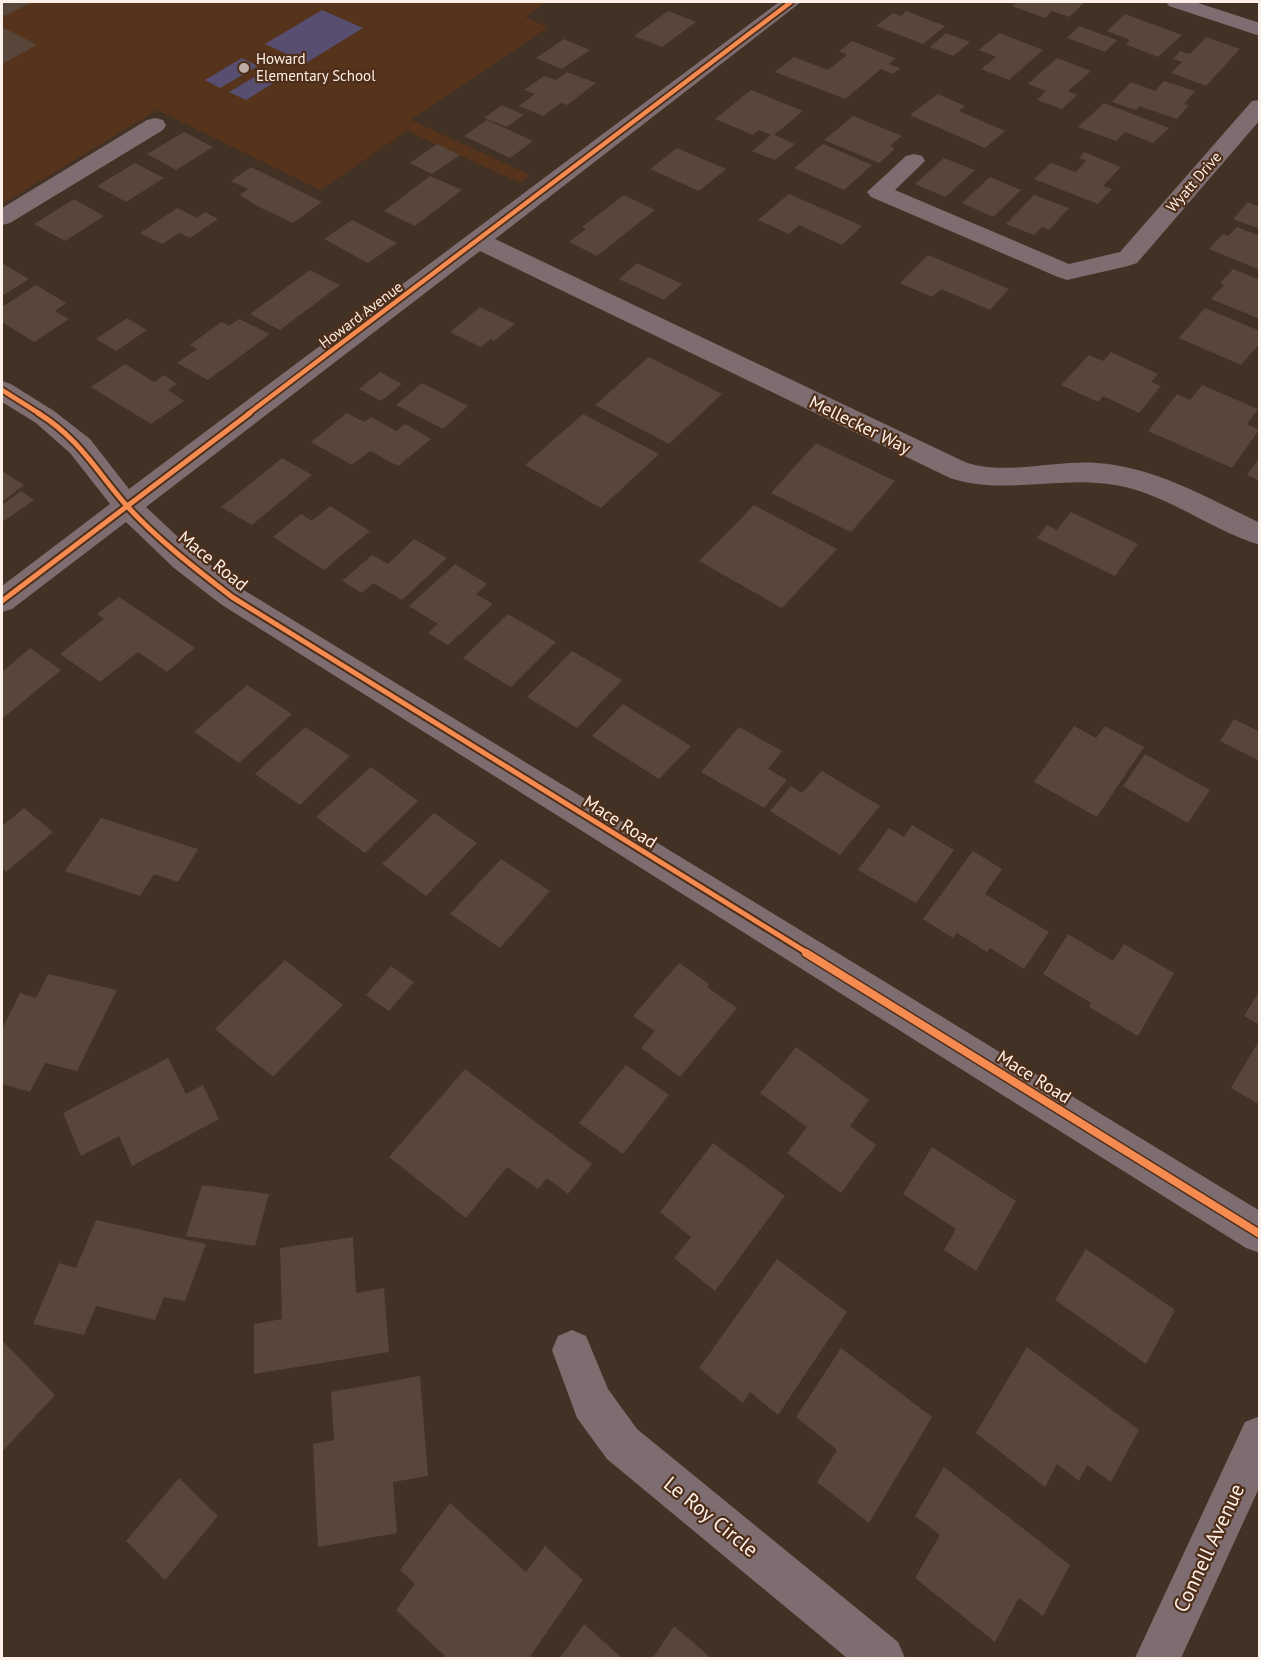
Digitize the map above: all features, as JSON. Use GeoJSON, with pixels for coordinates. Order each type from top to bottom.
{"type":"FeatureCollection","features":[{"type":"Feature","properties":{"kind":"street","name":"Howard Avenue"},"geometry":{"type":"LineString","coordinates":[[2,601],[791,2]]}},
{"type":"Feature","properties":{"kind":"street"},"geometry":{"type":"LineString","coordinates":[[1176,2],[1260,30]]}},
{"type":"Feature","properties":{"kind":"street","name":"Wyatt Drive"},"geometry":{"type":"LineString","coordinates":[[914,161],[879,192],[1067,272],[1128,258],[1260,106]]}},
{"type":"Feature","properties":{"kind":"street"},"geometry":{"type":"LineString","coordinates":[[2,218],[155,125]]}},
{"type":"Feature","properties":{"kind":"street","name":"Mellecker Way"},"geometry":{"type":"LineString","coordinates":[[479,241],[936,461],[973,475],[1017,477],[1078,472],[1117,475],[1163,490],[1260,535]]}},
{"type":"Feature","properties":{"kind":"street","name":"Mace Road"},"geometry":{"type":"LineString","coordinates":[[2,390],[45,417],[80,446],[127,506],[184,560],[232,597],[284,632],[1260,1234]]}},
{"type":"Feature","properties":{"kind":"street","name":"Le Roy Circle"},"geometry":{"type":"LineString","coordinates":[[572,1350],[592,1403],[622,1444],[882,1659]]}},
{"type":"Feature","properties":{"kind":"street","name":"Connell Avenue"},"geometry":{"type":"LineString","coordinates":[[1158,1659],[1260,1437]]}},
{"type":"Feature","properties":{"kind":"shaded area","name":"Howard Elementary School"},"geometry":{"type":"Polygon","coordinates":[[[2,2],[547,2],[525,17],[548,27],[411,120],[530,175],[520,183],[407,131],[320,190],[157,110],[2,204],[2,2]]]}},
{"type":"Feature","properties":{"kind":"shaded area"},"geometry":{"type":"Polygon","coordinates":[[[322,10],[363,28],[306,63],[265,44],[322,10]]]}},
{"type":"Feature","properties":{"kind":"shaded area"},"geometry":{"type":"Polygon","coordinates":[[[242,58],[258,66],[220,88],[205,80],[242,58]]]}},
{"type":"Feature","properties":{"kind":"shaded area"},"geometry":{"type":"Polygon","coordinates":[[[266,70],[283,77],[246,100],[229,92],[266,70]]]}},
{"type":"Feature","properties":{"kind":"building"},"geometry":{"type":"Polygon","coordinates":[[[2,2],[33,2],[5,16],[2,14],[2,2]]]}},
{"type":"Feature","properties":{"kind":"building"},"geometry":{"type":"Polygon","coordinates":[[[1017,2],[1084,3],[1069,17],[1052,11],[1045,18],[1012,6],[1017,2]]]}},
{"type":"Feature","properties":{"kind":"building"},"geometry":{"type":"Polygon","coordinates":[[[668,11],[696,22],[662,47],[634,36],[668,11]]]}},
{"type":"Feature","properties":{"kind":"building"},"geometry":{"type":"Polygon","coordinates":[[[906,11],[945,26],[923,44],[876,26],[893,13],[901,16],[906,11]]]}},
{"type":"Feature","properties":{"kind":"building"},"geometry":{"type":"Polygon","coordinates":[[[1125,14],[1182,35],[1158,57],[1125,44],[1130,40],[1107,31],[1125,14]]]}},
{"type":"Feature","properties":{"kind":"building"},"geometry":{"type":"Polygon","coordinates":[[[1079,26],[1117,40],[1105,52],[1067,38],[1079,26]]]}},
{"type":"Feature","properties":{"kind":"building"},"geometry":{"type":"Polygon","coordinates":[[[2,27],[37,45],[2,64],[2,27]]]}},
{"type":"Feature","properties":{"kind":"building"},"geometry":{"type":"Polygon","coordinates":[[[946,33],[970,42],[953,56],[930,47],[946,33]]]}},
{"type":"Feature","properties":{"kind":"building"},"geometry":{"type":"Polygon","coordinates":[[[999,33],[1043,50],[1009,80],[981,69],[996,57],[979,50],[999,33]]]}},
{"type":"Feature","properties":{"kind":"building"},"geometry":{"type":"Polygon","coordinates":[[[1206,37],[1240,49],[1206,86],[1171,73],[1182,62],[1173,59],[1180,51],[1190,54],[1206,37]]]}},
{"type":"Feature","properties":{"kind":"building"},"geometry":{"type":"Polygon","coordinates":[[[564,39],[590,50],[562,69],[536,58],[564,39]]]}},
{"type":"Feature","properties":{"kind":"building"},"geometry":{"type":"Polygon","coordinates":[[[852,41],[895,58],[889,64],[900,68],[893,74],[881,69],[845,99],[775,72],[794,57],[828,70],[847,55],[839,51],[852,41]]]}},
{"type":"Feature","properties":{"kind":"building"},"geometry":{"type":"Polygon","coordinates":[[[1057,58],[1091,71],[1068,91],[1077,95],[1062,109],[1037,100],[1046,91],[1028,84],[1057,58]]]}},
{"type":"Feature","properties":{"kind":"building"},"geometry":{"type":"Polygon","coordinates":[[[567,72],[596,83],[567,105],[561,103],[543,116],[519,106],[535,94],[524,90],[544,76],[556,80],[567,72]]]}},
{"type":"Feature","properties":{"kind":"building"},"geometry":{"type":"Polygon","coordinates":[[[1164,81],[1195,91],[1184,104],[1189,105],[1177,119],[1139,106],[1136,110],[1112,102],[1131,82],[1155,91],[1164,81]]]}},
{"type":"Feature","properties":{"kind":"building"},"geometry":{"type":"Polygon","coordinates":[[[751,90],[803,111],[774,135],[795,144],[775,160],[752,151],[771,135],[759,130],[753,135],[715,119],[751,90]]]}},
{"type":"Feature","properties":{"kind":"building"},"geometry":{"type":"Polygon","coordinates":[[[938,94],[965,106],[959,111],[1005,131],[985,148],[910,115],[938,94]]]}},
{"type":"Feature","properties":{"kind":"building"},"geometry":{"type":"Polygon","coordinates":[[[1104,103],[1169,128],[1153,143],[1125,132],[1116,141],[1078,127],[1104,103]]]}},
{"type":"Feature","properties":{"kind":"building"},"geometry":{"type":"Polygon","coordinates":[[[502,105],[524,115],[507,127],[484,118],[502,105]]]}},
{"type":"Feature","properties":{"kind":"building"},"geometry":{"type":"Polygon","coordinates":[[[853,116],[902,136],[890,146],[895,149],[879,163],[824,140],[853,116]]]}},
{"type":"Feature","properties":{"kind":"building"},"geometry":{"type":"Polygon","coordinates":[[[487,120],[533,141],[510,158],[464,136],[487,120]]]}},
{"type":"Feature","properties":{"kind":"building"},"geometry":{"type":"Polygon","coordinates":[[[184,132],[213,147],[176,170],[147,154],[184,132]]]}},
{"type":"Feature","properties":{"kind":"building"},"geometry":{"type":"Polygon","coordinates":[[[437,144],[460,155],[432,174],[410,163],[437,144]]]}},
{"type":"Feature","properties":{"kind":"building"},"geometry":{"type":"Polygon","coordinates":[[[823,144],[872,165],[844,190],[794,168],[823,144]]]}},
{"type":"Feature","properties":{"kind":"building"},"geometry":{"type":"Polygon","coordinates":[[[677,148],[726,169],[699,191],[650,169],[677,148]]]}},
{"type":"Feature","properties":{"kind":"building"},"geometry":{"type":"Polygon","coordinates":[[[1084,152],[1121,167],[1103,186],[1112,189],[1098,204],[1034,179],[1051,163],[1076,172],[1086,161],[1079,158],[1084,152]]]}},
{"type":"Feature","properties":{"kind":"building"},"geometry":{"type":"Polygon","coordinates":[[[944,158],[975,170],[945,197],[915,184],[944,158]]]}},
{"type":"Feature","properties":{"kind":"building"},"geometry":{"type":"Polygon","coordinates":[[[135,163],[164,178],[126,202],[97,186],[135,163]]]}},
{"type":"Feature","properties":{"kind":"building"},"geometry":{"type":"Polygon","coordinates":[[[251,167],[322,202],[293,223],[257,206],[240,195],[248,189],[231,181],[251,167]]]}},
{"type":"Feature","properties":{"kind":"building"},"geometry":{"type":"Polygon","coordinates":[[[430,176],[462,190],[415,226],[384,211],[430,176]]]}},
{"type":"Feature","properties":{"kind":"building"},"geometry":{"type":"Polygon","coordinates":[[[990,177],[1021,190],[993,217],[962,203],[990,177]]]}},
{"type":"Feature","properties":{"kind":"building"},"geometry":{"type":"Polygon","coordinates":[[[789,194],[862,226],[842,245],[799,225],[789,234],[758,220],[789,194]]]}},
{"type":"Feature","properties":{"kind":"building"},"geometry":{"type":"Polygon","coordinates":[[[624,195],[655,210],[597,256],[569,242],[586,229],[582,227],[624,195]]]}},
{"type":"Feature","properties":{"kind":"building"},"geometry":{"type":"Polygon","coordinates":[[[1034,195],[1069,208],[1049,230],[1042,227],[1034,235],[1006,224],[1034,195]]]}},
{"type":"Feature","properties":{"kind":"building"},"geometry":{"type":"Polygon","coordinates":[[[74,199],[104,216],[65,241],[34,224],[74,199]]]}},
{"type":"Feature","properties":{"kind":"building"},"geometry":{"type":"Polygon","coordinates":[[[1248,202],[1260,207],[1260,229],[1233,219],[1248,202]]]}},
{"type":"Feature","properties":{"kind":"building"},"geometry":{"type":"Polygon","coordinates":[[[177,208],[197,218],[205,212],[218,219],[190,238],[179,233],[162,244],[140,233],[177,208]]]}},
{"type":"Feature","properties":{"kind":"building"},"geometry":{"type":"Polygon","coordinates":[[[352,220],[397,243],[368,263],[324,239],[352,220]]]}},
{"type":"Feature","properties":{"kind":"building"},"geometry":{"type":"Polygon","coordinates":[[[1237,227],[1260,236],[1260,270],[1209,249],[1223,234],[1228,236],[1237,227]]]}},
{"type":"Feature","properties":{"kind":"building"},"geometry":{"type":"Polygon","coordinates":[[[928,255],[1009,289],[990,310],[941,289],[932,297],[900,283],[928,255]]]}},
{"type":"Feature","properties":{"kind":"building"},"geometry":{"type":"Polygon","coordinates":[[[2,263],[29,279],[2,296],[2,263]]]}},
{"type":"Feature","properties":{"kind":"building"},"geometry":{"type":"Polygon","coordinates":[[[637,263],[682,284],[664,300],[619,279],[637,263]]]}},
{"type":"Feature","properties":{"kind":"building"},"geometry":{"type":"Polygon","coordinates":[[[1233,269],[1260,280],[1260,319],[1211,299],[1224,285],[1220,283],[1233,269]]]}},
{"type":"Feature","properties":{"kind":"building"},"geometry":{"type":"Polygon","coordinates":[[[310,270],[340,285],[280,330],[250,314],[310,270]]]}},
{"type":"Feature","properties":{"kind":"building"},"geometry":{"type":"Polygon","coordinates":[[[36,285],[66,303],[55,311],[69,319],[34,342],[2,322],[2,307],[36,285]]]}},
{"type":"Feature","properties":{"kind":"building"},"geometry":{"type":"Polygon","coordinates":[[[480,307],[515,324],[494,341],[491,339],[481,347],[450,332],[480,307]]]}},
{"type":"Feature","properties":{"kind":"building"},"geometry":{"type":"Polygon","coordinates":[[[1205,308],[1260,331],[1260,343],[1241,365],[1179,338],[1205,308]]]}},
{"type":"Feature","properties":{"kind":"building"},"geometry":{"type":"Polygon","coordinates":[[[127,318],[147,330],[116,351],[96,339],[127,318]]]}},
{"type":"Feature","properties":{"kind":"building"},"geometry":{"type":"Polygon","coordinates":[[[239,319],[270,334],[208,380],[177,363],[197,349],[190,345],[221,322],[229,326],[239,319]]]}},
{"type":"Feature","properties":{"kind":"building"},"geometry":{"type":"Polygon","coordinates":[[[1111,352],[1158,374],[1151,382],[1161,386],[1139,413],[1103,396],[1098,402],[1061,385],[1089,355],[1103,361],[1111,352]]]}},
{"type":"Feature","properties":{"kind":"building"},"geometry":{"type":"Polygon","coordinates":[[[649,357],[722,394],[669,444],[595,405],[649,357]]]}},
{"type":"Feature","properties":{"kind":"building"},"geometry":{"type":"Polygon","coordinates":[[[125,364],[154,382],[164,375],[177,384],[168,390],[184,401],[151,424],[91,387],[125,364]]]}},
{"type":"Feature","properties":{"kind":"building"},"geometry":{"type":"Polygon","coordinates":[[[380,372],[402,384],[381,401],[359,389],[380,372]]]}},
{"type":"Feature","properties":{"kind":"building"},"geometry":{"type":"Polygon","coordinates":[[[422,383],[468,406],[443,429],[396,405],[422,383]]]}},
{"type":"Feature","properties":{"kind":"building"},"geometry":{"type":"Polygon","coordinates":[[[1202,385],[1258,409],[1247,424],[1259,430],[1232,468],[1148,431],[1177,394],[1190,400],[1202,385]]]}},
{"type":"Feature","properties":{"kind":"building"},"geometry":{"type":"Polygon","coordinates":[[[347,413],[364,422],[371,417],[396,431],[405,424],[431,439],[398,466],[370,451],[352,465],[311,442],[347,413]]]}},
{"type":"Feature","properties":{"kind":"building"},"geometry":{"type":"Polygon","coordinates":[[[583,414],[659,454],[601,508],[525,465],[583,414]]]}},
{"type":"Feature","properties":{"kind":"building"},"geometry":{"type":"Polygon","coordinates":[[[816,443],[895,481],[851,532],[771,493],[816,443]]]}},
{"type":"Feature","properties":{"kind":"building"},"geometry":{"type":"Polygon","coordinates":[[[1260,457],[1260,481],[1247,475],[1260,457]]]}},
{"type":"Feature","properties":{"kind":"building"},"geometry":{"type":"Polygon","coordinates":[[[282,458],[312,475],[252,525],[221,507],[282,458]]]}},
{"type":"Feature","properties":{"kind":"building"},"geometry":{"type":"Polygon","coordinates":[[[2,471],[24,485],[2,502],[2,471]]]}},
{"type":"Feature","properties":{"kind":"building"},"geometry":{"type":"Polygon","coordinates":[[[21,491],[34,500],[4,521],[2,505],[21,491]]]}},
{"type":"Feature","properties":{"kind":"building"},"geometry":{"type":"Polygon","coordinates":[[[754,505],[837,549],[782,608],[699,561],[754,505]]]}},
{"type":"Feature","properties":{"kind":"building"},"geometry":{"type":"Polygon","coordinates":[[[330,506],[370,531],[324,570],[273,537],[301,514],[312,521],[330,506]]]}},
{"type":"Feature","properties":{"kind":"building"},"geometry":{"type":"Polygon","coordinates":[[[1071,512],[1138,544],[1115,576],[1037,538],[1047,525],[1057,530],[1071,512]]]}},
{"type":"Feature","properties":{"kind":"building"},"geometry":{"type":"Polygon","coordinates":[[[414,539],[447,558],[402,600],[373,583],[362,593],[342,581],[372,555],[388,564],[414,539]]]}},
{"type":"Feature","properties":{"kind":"building"},"geometry":{"type":"Polygon","coordinates":[[[455,564],[487,584],[476,594],[493,604],[448,645],[428,633],[438,624],[409,606],[455,564]]]}},
{"type":"Feature","properties":{"kind":"building"},"geometry":{"type":"Polygon","coordinates":[[[119,597],[195,648],[167,672],[138,652],[100,682],[60,654],[104,619],[97,614],[119,597]]]}},
{"type":"Feature","properties":{"kind":"building"},"geometry":{"type":"Polygon","coordinates":[[[508,614],[556,642],[511,687],[463,658],[508,614]]]}},
{"type":"Feature","properties":{"kind":"building"},"geometry":{"type":"Polygon","coordinates":[[[30,648],[61,670],[2,719],[2,672],[30,648]]]}},
{"type":"Feature","properties":{"kind":"building"},"geometry":{"type":"Polygon","coordinates":[[[572,651],[622,680],[577,728],[527,697],[572,651]]]}},
{"type":"Feature","properties":{"kind":"building"},"geometry":{"type":"Polygon","coordinates":[[[247,685],[292,714],[239,763],[194,732],[247,685]]]}},
{"type":"Feature","properties":{"kind":"building"},"geometry":{"type":"Polygon","coordinates":[[[623,704],[691,746],[659,779],[592,736],[623,704]]]}},
{"type":"Feature","properties":{"kind":"building"},"geometry":{"type":"Polygon","coordinates":[[[1234,719],[1260,732],[1260,761],[1220,741],[1234,719]]]}},
{"type":"Feature","properties":{"kind":"building"},"geometry":{"type":"Polygon","coordinates":[[[1074,726],[1096,738],[1105,726],[1144,747],[1097,817],[1034,782],[1074,726]]]}},
{"type":"Feature","properties":{"kind":"building"},"geometry":{"type":"Polygon","coordinates":[[[305,727],[350,756],[300,805],[255,774],[305,727]]]}},
{"type":"Feature","properties":{"kind":"building"},"geometry":{"type":"Polygon","coordinates":[[[739,727],[782,751],[768,769],[787,780],[764,808],[701,772],[739,727]]]}},
{"type":"Feature","properties":{"kind":"building"},"geometry":{"type":"Polygon","coordinates":[[[1145,754],[1210,790],[1188,823],[1123,786],[1145,754]]]}},
{"type":"Feature","properties":{"kind":"building"},"geometry":{"type":"Polygon","coordinates":[[[371,767],[418,801],[365,853],[316,817],[371,767]]]}},
{"type":"Feature","properties":{"kind":"building"},"geometry":{"type":"Polygon","coordinates":[[[822,771],[880,806],[840,855],[770,811],[791,786],[802,793],[822,771]]]}},
{"type":"Feature","properties":{"kind":"building"},"geometry":{"type":"Polygon","coordinates":[[[24,808],[53,832],[6,872],[2,868],[2,826],[24,808]]]}},
{"type":"Feature","properties":{"kind":"building"},"geometry":{"type":"Polygon","coordinates":[[[434,813],[477,843],[426,896],[382,864],[434,813]]]}},
{"type":"Feature","properties":{"kind":"building"},"geometry":{"type":"Polygon","coordinates":[[[101,818],[198,849],[178,882],[154,874],[140,896],[65,871],[101,818]]]}},
{"type":"Feature","properties":{"kind":"building"},"geometry":{"type":"Polygon","coordinates":[[[912,825],[954,850],[916,903],[858,870],[889,828],[904,837],[912,825]]]}},
{"type":"Feature","properties":{"kind":"building"},"geometry":{"type":"Polygon","coordinates":[[[973,851],[1002,869],[985,894],[1049,932],[1024,969],[990,948],[987,952],[957,933],[953,938],[923,919],[973,851]]]}},
{"type":"Feature","properties":{"kind":"building"},"geometry":{"type":"Polygon","coordinates":[[[501,859],[550,891],[500,948],[450,914],[501,859]]]}},
{"type":"Feature","properties":{"kind":"building"},"geometry":{"type":"Polygon","coordinates":[[[1068,934],[1113,961],[1124,944],[1174,973],[1138,1036],[1089,1007],[1091,1003],[1043,974],[1068,934]]]}},
{"type":"Feature","properties":{"kind":"building"},"geometry":{"type":"Polygon","coordinates":[[[285,960],[343,1005],[273,1077],[215,1029],[285,960]]]}},
{"type":"Feature","properties":{"kind":"building"},"geometry":{"type":"Polygon","coordinates":[[[679,963],[737,1008],[680,1077],[641,1048],[655,1031],[633,1016],[679,963]]]}},
{"type":"Feature","properties":{"kind":"building"},"geometry":{"type":"Polygon","coordinates":[[[391,966],[414,982],[389,1011],[366,995],[391,966]]]}},
{"type":"Feature","properties":{"kind":"building"},"geometry":{"type":"Polygon","coordinates":[[[48,974],[117,990],[77,1071],[45,1063],[30,1092],[2,1084],[2,1029],[20,993],[36,998],[48,974]]]}},
{"type":"Feature","properties":{"kind":"building"},"geometry":{"type":"Polygon","coordinates":[[[1260,990],[1260,1025],[1244,1016],[1260,990]]]}},
{"type":"Feature","properties":{"kind":"building"},"geometry":{"type":"Polygon","coordinates":[[[1260,1039],[1260,1105],[1231,1088],[1260,1039]]]}},
{"type":"Feature","properties":{"kind":"building"},"geometry":{"type":"Polygon","coordinates":[[[796,1047],[869,1100],[850,1126],[876,1145],[841,1193],[787,1153],[807,1127],[760,1093],[796,1047]]]}},
{"type":"Feature","properties":{"kind":"building"},"geometry":{"type":"Polygon","coordinates":[[[168,1058],[186,1094],[203,1085],[219,1119],[132,1166],[119,1136],[81,1156],[63,1113],[168,1058]]]}},
{"type":"Feature","properties":{"kind":"building"},"geometry":{"type":"Polygon","coordinates":[[[626,1065],[669,1095],[623,1154],[579,1123],[626,1065]]]}},
{"type":"Feature","properties":{"kind":"building"},"geometry":{"type":"Polygon","coordinates":[[[465,1069],[592,1164],[568,1194],[547,1178],[538,1189],[507,1167],[466,1218],[389,1157],[465,1069]]]}},
{"type":"Feature","properties":{"kind":"building"},"geometry":{"type":"Polygon","coordinates":[[[713,1143],[785,1196],[715,1291],[674,1258],[691,1237],[660,1212],[713,1143]]]}},
{"type":"Feature","properties":{"kind":"building"},"geometry":{"type":"Polygon","coordinates":[[[932,1147],[1016,1201],[976,1271],[944,1250],[956,1229],[903,1194],[932,1147]]]}},
{"type":"Feature","properties":{"kind":"building"},"geometry":{"type":"Polygon","coordinates":[[[202,1185],[269,1194],[255,1246],[186,1236],[202,1185]]]}},
{"type":"Feature","properties":{"kind":"building"},"geometry":{"type":"Polygon","coordinates":[[[96,1220],[206,1244],[185,1301],[164,1297],[155,1320],[96,1306],[84,1335],[33,1324],[59,1263],[76,1268],[96,1220]]]}},
{"type":"Feature","properties":{"kind":"building"},"geometry":{"type":"Polygon","coordinates":[[[353,1237],[356,1293],[384,1288],[389,1352],[254,1374],[254,1324],[282,1319],[280,1248],[353,1237]]]}},
{"type":"Feature","properties":{"kind":"building"},"geometry":{"type":"Polygon","coordinates":[[[1086,1249],[1175,1310],[1146,1364],[1055,1300],[1086,1249]]]}},
{"type":"Feature","properties":{"kind":"building"},"geometry":{"type":"Polygon","coordinates":[[[777,1259],[847,1312],[778,1415],[750,1392],[743,1403],[699,1368],[777,1259]]]}},
{"type":"Feature","properties":{"kind":"building"},"geometry":{"type":"Polygon","coordinates":[[[2,1340],[55,1395],[2,1452],[2,1340]]]}},
{"type":"Feature","properties":{"kind":"building"},"geometry":{"type":"Polygon","coordinates":[[[1027,1347],[1139,1430],[1111,1482],[1087,1465],[1079,1481],[1057,1464],[1045,1487],[976,1433],[1027,1347]]]}},
{"type":"Feature","properties":{"kind":"building"},"geometry":{"type":"Polygon","coordinates":[[[841,1348],[932,1417],[869,1523],[817,1482],[837,1450],[796,1417],[841,1348]]]}},
{"type":"Feature","properties":{"kind":"building"},"geometry":{"type":"Polygon","coordinates":[[[420,1376],[428,1476],[393,1482],[397,1533],[318,1547],[313,1444],[334,1440],[331,1392],[420,1376]]]}},
{"type":"Feature","properties":{"kind":"building"},"geometry":{"type":"Polygon","coordinates":[[[944,1467],[1070,1565],[1043,1616],[1019,1598],[995,1642],[915,1578],[940,1535],[915,1516],[944,1467]]]}},
{"type":"Feature","properties":{"kind":"building"},"geometry":{"type":"Polygon","coordinates":[[[179,1478],[218,1516],[165,1580],[126,1541],[179,1478]]]}},
{"type":"Feature","properties":{"kind":"building"},"geometry":{"type":"Polygon","coordinates":[[[450,1503],[526,1572],[545,1546],[583,1580],[529,1658],[447,1658],[396,1610],[415,1584],[400,1570],[450,1503]]]}},
{"type":"Feature","properties":{"kind":"building"},"geometry":{"type":"Polygon","coordinates":[[[584,1624],[622,1658],[560,1658],[584,1624]]]}},
{"type":"Feature","properties":{"kind":"building"},"geometry":{"type":"Polygon","coordinates":[[[674,1626],[711,1658],[653,1658],[674,1626]]]}},
{"type":"Feature","properties":{"kind":"cycle path"},"geometry":{"type":"LineString","coordinates":[[2,601],[791,2]]}},
{"type":"Feature","properties":{"kind":"cycle path"},"geometry":{"type":"LineString","coordinates":[[2,390],[45,417],[80,446],[127,506],[184,560],[232,597],[1260,1234]]}},
{"type":"Feature","properties":{"kind":"place","name":"Howard Elementary School"},"geometry":{"type":"Point","coordinates":[244,68]}}]}
